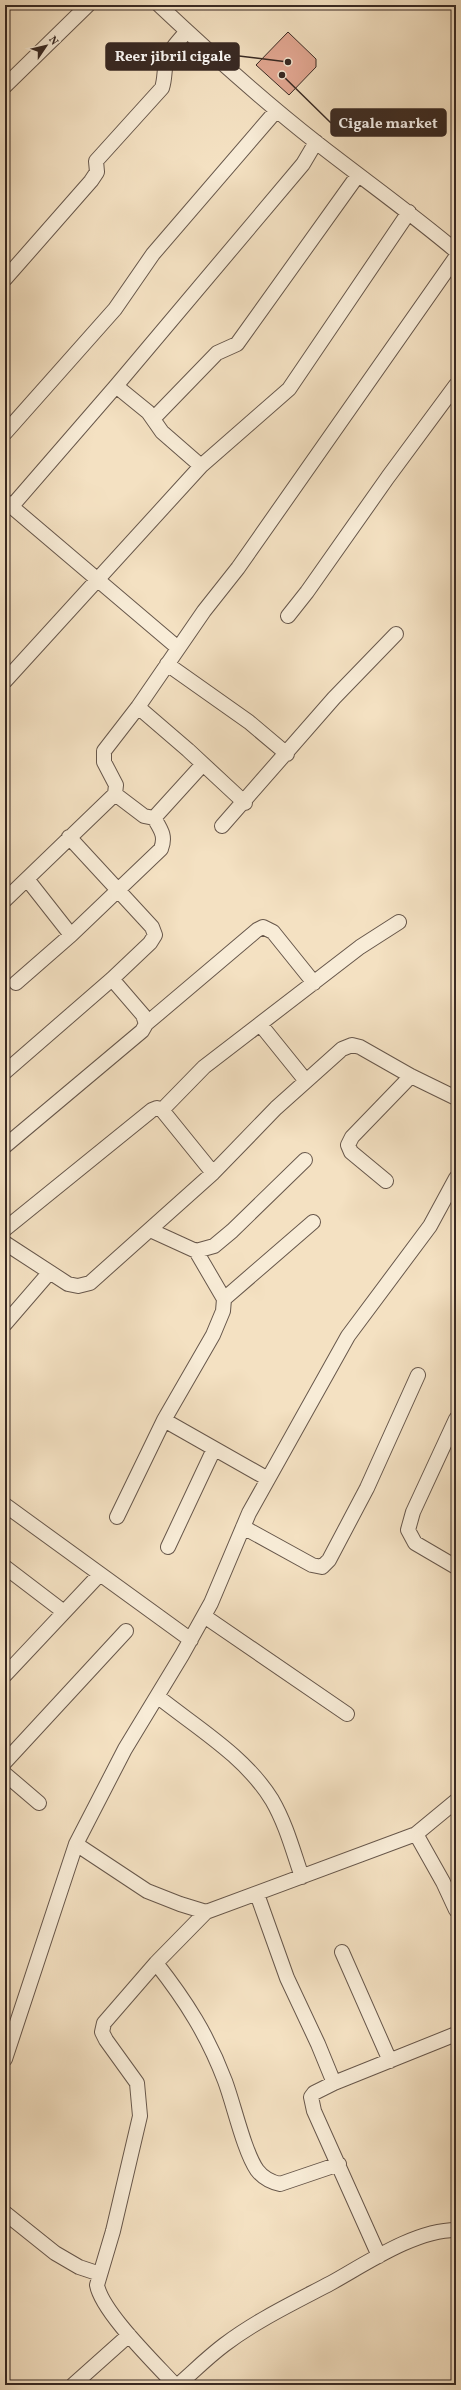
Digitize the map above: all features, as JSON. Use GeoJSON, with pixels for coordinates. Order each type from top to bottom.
{"type":"FeatureCollection","features":[{"type":"Feature","properties":{"kind":"street"},"geometry":{"type":"LineString","coordinates":[[5,86],[88,5]]}},
{"type":"Feature","properties":{"kind":"street"},"geometry":{"type":"LineString","coordinates":[[159,5],[186,32],[276,110],[358,175],[409,212],[456,251]]}},
{"type":"Feature","properties":{"kind":"street"},"geometry":{"type":"LineString","coordinates":[[5,279],[91,181],[97,172],[96,161],[162,88],[166,62],[171,50],[186,32]]}},
{"type":"Feature","properties":{"kind":"street"},"geometry":{"type":"LineString","coordinates":[[5,434],[115,309],[153,254],[276,110]]}},
{"type":"Feature","properties":{"kind":"street"},"geometry":{"type":"LineString","coordinates":[[178,648],[8,503],[116,386],[303,164],[316,142]]}},
{"type":"Feature","properties":{"kind":"street"},"geometry":{"type":"LineString","coordinates":[[153,419],[217,352],[237,344],[358,175]]}},
{"type":"Feature","properties":{"kind":"street"},"geometry":{"type":"LineString","coordinates":[[6,678],[99,581],[201,466],[289,389],[409,212]]}},
{"type":"Feature","properties":{"kind":"street"},"geometry":{"type":"LineString","coordinates":[[5,900],[115,794],[116,785],[104,762],[104,751],[138,707],[178,648],[238,568],[456,257]]}},
{"type":"Feature","properties":{"kind":"street"},"geometry":{"type":"LineString","coordinates":[[288,616],[308,592],[388,477],[456,385]]}},
{"type":"Feature","properties":{"kind":"street"},"geometry":{"type":"LineString","coordinates":[[116,386],[148,412],[162,432],[201,466]]}},
{"type":"Feature","properties":{"kind":"street"},"geometry":{"type":"LineString","coordinates":[[222,826],[245,803],[334,698],[396,634]]}},
{"type":"Feature","properties":{"kind":"street"},"geometry":{"type":"LineString","coordinates":[[167,664],[249,722],[287,754]]}},
{"type":"Feature","properties":{"kind":"street"},"geometry":{"type":"LineString","coordinates":[[138,707],[245,803]]}},
{"type":"Feature","properties":{"kind":"street"},"geometry":{"type":"LineString","coordinates":[[154,818],[203,764]]}},
{"type":"Feature","properties":{"kind":"street"},"geometry":{"type":"LineString","coordinates":[[16,983],[72,935],[161,849],[164,840],[163,833],[154,818],[144,816],[115,794]]}},
{"type":"Feature","properties":{"kind":"street"},"geometry":{"type":"LineString","coordinates":[[5,1072],[112,980],[150,943],[155,935],[152,927],[69,837]]}},
{"type":"Feature","properties":{"kind":"street"},"geometry":{"type":"LineString","coordinates":[[27,879],[72,935]]}},
{"type":"Feature","properties":{"kind":"street"},"geometry":{"type":"LineString","coordinates":[[162,1110],[204,1067],[360,947],[399,922]]}},
{"type":"Feature","properties":{"kind":"street"},"geometry":{"type":"LineString","coordinates":[[5,1146],[142,1031],[146,1024],[257,930],[263,927],[273,932],[314,983]]}},
{"type":"Feature","properties":{"kind":"street"},"geometry":{"type":"LineString","coordinates":[[112,980],[142,1015],[146,1024]]}},
{"type":"Feature","properties":{"kind":"street"},"geometry":{"type":"LineString","coordinates":[[260,1024],[306,1081]]}},
{"type":"Feature","properties":{"kind":"street"},"geometry":{"type":"LineString","coordinates":[[5,1243],[68,1284],[78,1286],[90,1283],[213,1173],[276,1108],[342,1049],[352,1045],[360,1047],[411,1076],[456,1098]]}},
{"type":"Feature","properties":{"kind":"street"},"geometry":{"type":"LineString","coordinates":[[386,1181],[351,1152],[348,1145],[352,1137],[411,1076]]}},
{"type":"Feature","properties":{"kind":"street"},"geometry":{"type":"LineString","coordinates":[[5,1229],[152,1110],[158,1108],[162,1110],[213,1173]]}},
{"type":"Feature","properties":{"kind":"street"},"geometry":{"type":"LineString","coordinates":[[196,1251],[214,1246],[232,1231],[305,1160]]}},
{"type":"Feature","properties":{"kind":"street"},"geometry":{"type":"LineString","coordinates":[[5,2058],[76,1844],[125,1748],[204,1616],[243,1526],[348,1336],[430,1226],[456,1178]]}},
{"type":"Feature","properties":{"kind":"street"},"geometry":{"type":"LineString","coordinates":[[224,1299],[313,1222]]}},
{"type":"Feature","properties":{"kind":"street"},"geometry":{"type":"LineString","coordinates":[[117,1517],[164,1420],[213,1335],[223,1311],[224,1299],[196,1251],[150,1230]]}},
{"type":"Feature","properties":{"kind":"street"},"geometry":{"type":"LineString","coordinates":[[5,1324],[49,1273]]}},
{"type":"Feature","properties":{"kind":"street"},"geometry":{"type":"LineString","coordinates":[[243,1526],[312,1565],[322,1567],[329,1560],[367,1488],[418,1375]]}},
{"type":"Feature","properties":{"kind":"street"},"geometry":{"type":"LineString","coordinates":[[456,1419],[413,1512],[408,1530],[415,1543],[456,1567]]}},
{"type":"Feature","properties":{"kind":"street"},"geometry":{"type":"LineString","coordinates":[[164,1420],[268,1480]]}},
{"type":"Feature","properties":{"kind":"street"},"geometry":{"type":"LineString","coordinates":[[168,1547],[214,1448]]}},
{"type":"Feature","properties":{"kind":"street"},"geometry":{"type":"LineString","coordinates":[[5,1505],[191,1640]]}},
{"type":"Feature","properties":{"kind":"street"},"geometry":{"type":"LineString","coordinates":[[5,1567],[64,1612]]}},
{"type":"Feature","properties":{"kind":"street"},"geometry":{"type":"LineString","coordinates":[[5,1675],[100,1574]]}},
{"type":"Feature","properties":{"kind":"street"},"geometry":{"type":"LineString","coordinates":[[204,1616],[347,1714]]}},
{"type":"Feature","properties":{"kind":"street"},"geometry":{"type":"LineString","coordinates":[[5,1762],[126,1631]]}},
{"type":"Feature","properties":{"kind":"street"},"geometry":{"type":"LineString","coordinates":[[157,1696],[245,1765],[272,1800],[286,1831],[302,1877]]}},
{"type":"Feature","properties":{"kind":"street"},"geometry":{"type":"LineString","coordinates":[[5,1774],[38,1803]]}},
{"type":"Feature","properties":{"kind":"street"},"geometry":{"type":"LineString","coordinates":[[456,1801],[416,1834],[206,1912],[156,1963],[104,2023],[102,2032],[106,2040],[137,2083],[140,2116],[113,2231],[96,2285],[98,2294],[129,2335],[177,2385],[223,2346],[252,2325],[379,2256],[419,2238],[446,2230],[456,2230]]}},
{"type":"Feature","properties":{"kind":"street"},"geometry":{"type":"LineString","coordinates":[[416,1834],[443,1882],[456,1910]]}},
{"type":"Feature","properties":{"kind":"street"},"geometry":{"type":"LineString","coordinates":[[76,1844],[147,1891],[206,1912]]}},
{"type":"Feature","properties":{"kind":"street"},"geometry":{"type":"LineString","coordinates":[[256,1894],[287,1978],[318,2044],[334,2084]]}},
{"type":"Feature","properties":{"kind":"street"},"geometry":{"type":"LineString","coordinates":[[342,1952],[390,2061]]}},
{"type":"Feature","properties":{"kind":"street"},"geometry":{"type":"LineString","coordinates":[[156,1963],[196,2018],[206,2037],[225,2080],[251,2156],[262,2176],[280,2184],[339,2164]]}},
{"type":"Feature","properties":{"kind":"street"},"geometry":{"type":"LineString","coordinates":[[379,2256],[311,2101],[314,2093],[456,2034]]}},
{"type":"Feature","properties":{"kind":"street"},"geometry":{"type":"LineString","coordinates":[[5,2213],[55,2253],[79,2267],[100,2274]]}},
{"type":"Feature","properties":{"kind":"street"},"geometry":{"type":"LineString","coordinates":[[78,2383],[129,2335]]}},
{"type":"Feature","properties":{"kind":"building"},"geometry":{"type":"Polygon","coordinates":[[[288,32],[316,59],[316,67],[289,95],[256,65],[288,32]]]}},
{"type":"Feature","properties":{"kind":"place","name":"Reer jibril cigale"},"geometry":{"type":"Point","coordinates":[288,62]}},
{"type":"Feature","properties":{"kind":"place","name":"Cigale market"},"geometry":{"type":"Point","coordinates":[282,75]}}]}
